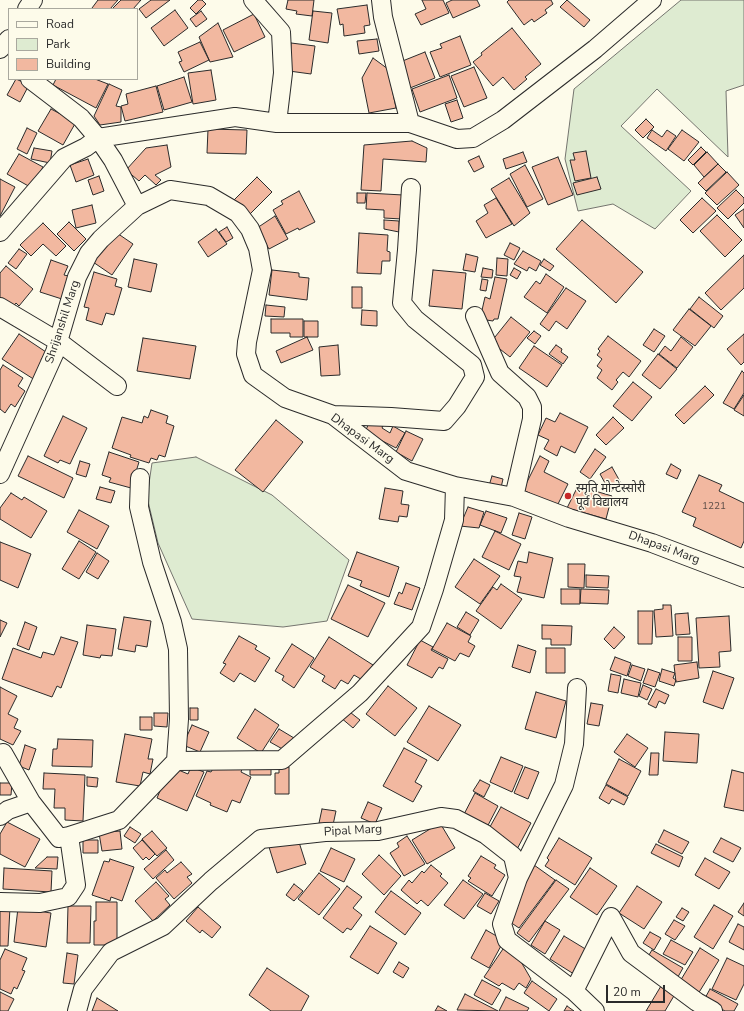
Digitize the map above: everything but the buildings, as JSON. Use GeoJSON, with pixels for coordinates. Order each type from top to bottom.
{"type":"FeatureCollection","features":[{"type":"Feature","properties":{"kind":"street"},"geometry":{"type":"LineString","coordinates":[[253,0],[281,32],[283,73],[277,123]]}},
{"type":"Feature","properties":{"kind":"street"},"geometry":{"type":"LineString","coordinates":[[381,0],[383,17],[410,123]]}},
{"type":"Feature","properties":{"kind":"street"},"geometry":{"type":"LineString","coordinates":[[0,232],[64,158],[86,147],[98,138],[235,117],[277,123],[410,123],[457,139],[472,138],[504,120],[595,49],[652,0]]}},
{"type":"Feature","properties":{"kind":"street"},"geometry":{"type":"LineString","coordinates":[[0,49],[8,40]]}},
{"type":"Feature","properties":{"kind":"street"},"geometry":{"type":"LineString","coordinates":[[31,80],[81,118],[98,138],[114,160],[138,206]]}},
{"type":"Feature","properties":{"kind":"street"},"geometry":{"type":"LineString","coordinates":[[333,415],[444,421],[457,406],[475,377],[472,365],[415,320],[402,303],[408,250],[411,188]]}},
{"type":"Feature","properties":{"kind":"street","name":"Dhapasi Marg"},"geometry":{"type":"LineString","coordinates":[[138,206],[170,190],[210,196],[238,213],[250,230],[258,248],[262,270],[247,342],[246,354],[252,375],[285,398],[333,415],[406,471],[455,486],[514,497],[569,518],[652,543],[744,578]]}},
{"type":"Feature","properties":{"kind":"street","name":"Shrijanshil Marg"},"geometry":{"type":"LineString","coordinates":[[0,474],[58,342],[77,277],[89,253],[101,239],[138,206]]}},
{"type":"Feature","properties":{"kind":"street"},"geometry":{"type":"LineString","coordinates":[[0,308],[58,342],[117,386]]}},
{"type":"Feature","properties":{"kind":"street"},"geometry":{"type":"LineString","coordinates":[[475,316],[500,373],[527,396],[532,407],[532,419],[514,497]]}},
{"type":"Feature","properties":{"kind":"street"},"geometry":{"type":"LineString","coordinates":[[3,753],[30,802],[59,838],[119,820],[176,761],[179,719],[178,649],[172,622],[152,562],[139,507],[140,478]]}},
{"type":"Feature","properties":{"kind":"street"},"geometry":{"type":"LineString","coordinates":[[176,761],[282,760],[360,692],[420,627],[434,589],[454,520],[455,486]]}},
{"type":"Feature","properties":{"kind":"street"},"geometry":{"type":"LineString","coordinates":[[577,688],[574,744],[564,785],[518,878],[502,924],[507,940],[574,991],[595,1011]]}},
{"type":"Feature","properties":{"kind":"street"},"geometry":{"type":"LineString","coordinates":[[0,816],[8,810],[30,802]]}},
{"type":"Feature","properties":{"kind":"street","name":"Pipal Marg"},"geometry":{"type":"LineString","coordinates":[[77,1011],[82,989],[112,952],[164,926],[211,881],[261,839],[325,832],[378,831],[441,817],[456,819],[485,834],[513,856],[518,878]]}},
{"type":"Feature","properties":{"kind":"street"},"geometry":{"type":"LineString","coordinates":[[0,902],[40,903],[68,897],[76,885],[69,836]]}},
{"type":"Feature","properties":{"kind":"street"},"geometry":{"type":"LineString","coordinates":[[574,991],[611,917],[631,954],[697,1002],[713,1011]]}},
{"type":"Feature","properties":{"kind":"green space"},"geometry":{"type":"Polygon","coordinates":[[[681,0],[744,0],[744,85],[726,91],[728,157],[657,89],[621,126],[691,191],[655,229],[613,204],[578,211],[565,159],[574,89],[681,0]]]}},
{"type":"Feature","properties":{"kind":"green space"},"geometry":{"type":"Polygon","coordinates":[[[196,457],[272,495],[349,560],[327,621],[283,627],[192,619],[158,543],[147,497],[152,463],[196,457]]]}},
{"type":"Feature","properties":{"kind":"place","name":"स्मृति मोन्टेस्सोरी पूर्व विद्यालय"},"geometry":{"type":"Point","coordinates":[568,496]}}]}
